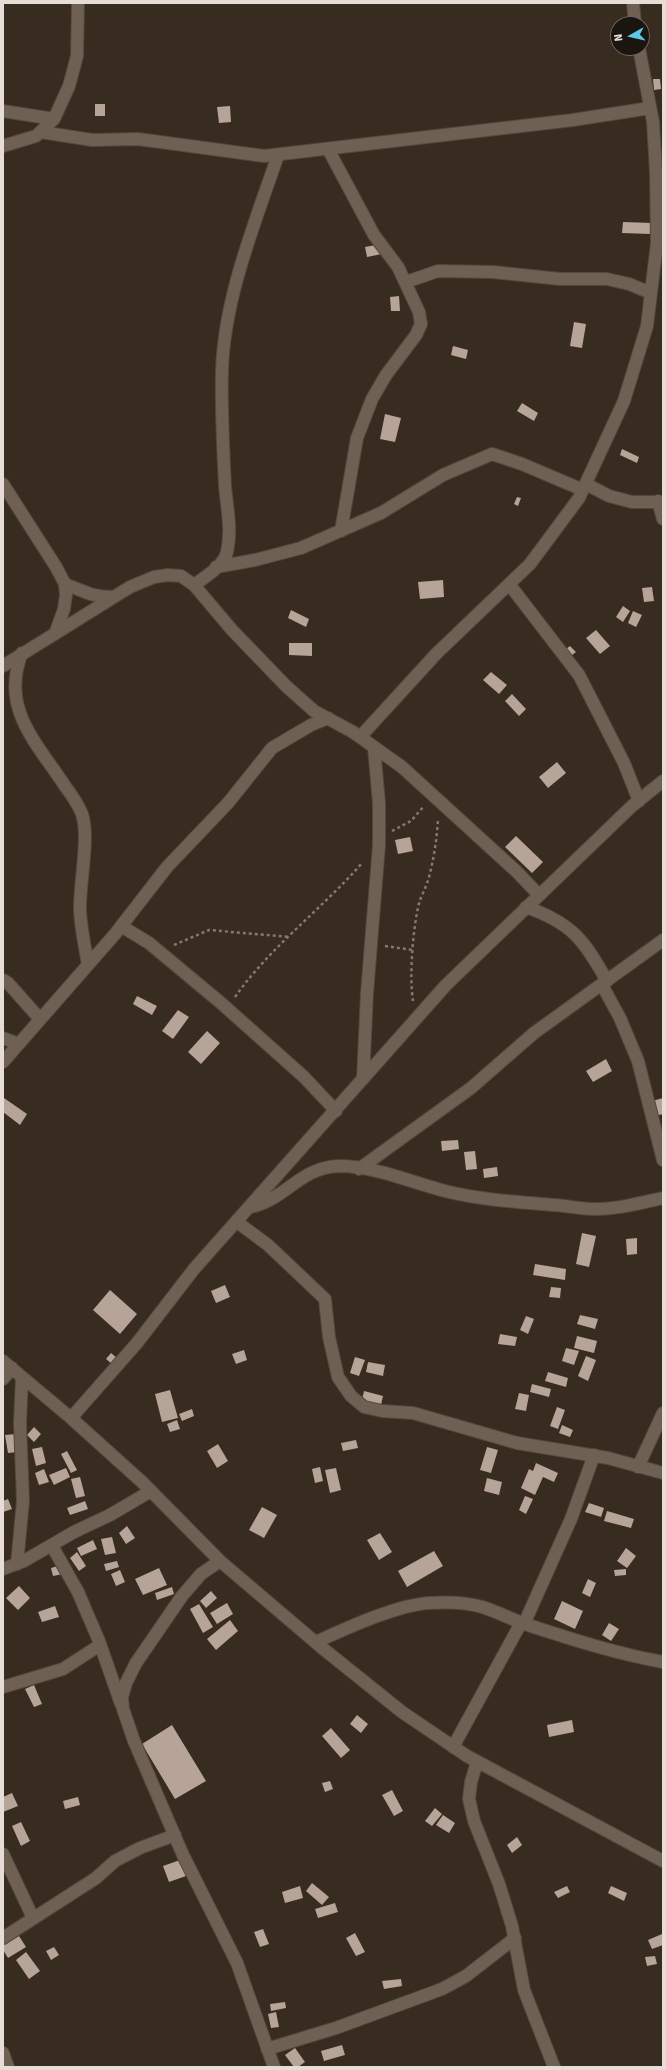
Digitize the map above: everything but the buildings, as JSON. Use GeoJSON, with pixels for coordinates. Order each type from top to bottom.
{"type":"FeatureCollection","features":[{"type":"Feature","properties":{"kind":"street"},"geometry":{"type":"LineString","coordinates":[[3,146],[36,136],[54,119],[69,86],[77,56],[78,3]]}},
{"type":"Feature","properties":{"kind":"street"},"geometry":{"type":"LineString","coordinates":[[633,3],[634,16]]}},
{"type":"Feature","properties":{"kind":"street"},"geometry":{"type":"LineString","coordinates":[[360,737],[436,654],[530,564],[579,498],[624,401],[647,326],[657,243],[656,172],[658,121],[650,108],[640,56]]}},
{"type":"Feature","properties":{"kind":"street"},"geometry":{"type":"LineString","coordinates":[[41,132],[92,140],[138,139],[264,156],[573,120],[650,108]]}},
{"type":"Feature","properties":{"kind":"street"},"geometry":{"type":"LineString","coordinates":[[3,111],[54,119]]}},
{"type":"Feature","properties":{"kind":"street"},"geometry":{"type":"LineString","coordinates":[[328,149],[374,235],[398,267],[406,282],[419,312],[421,324],[416,335],[386,375],[372,399],[357,438],[341,531]]}},
{"type":"Feature","properties":{"kind":"street"},"geometry":{"type":"LineString","coordinates":[[194,586],[216,567],[227,553],[231,523],[226,495],[221,417],[222,368],[229,317],[239,272],[278,155]]}},
{"type":"Feature","properties":{"kind":"street"},"geometry":{"type":"LineString","coordinates":[[406,282],[438,271],[493,272],[560,279],[607,278],[629,284],[651,293]]}},
{"type":"Feature","properties":{"kind":"street"},"geometry":{"type":"LineString","coordinates":[[216,567],[255,560],[300,548],[380,513],[443,475],[492,454],[609,496],[632,502],[660,502],[663,519]]}},
{"type":"Feature","properties":{"kind":"street"},"geometry":{"type":"LineString","coordinates":[[3,484],[56,567],[64,584],[66,595],[64,609],[55,634]]}},
{"type":"Feature","properties":{"kind":"street"},"geometry":{"type":"LineString","coordinates":[[3,666],[22,652],[55,634],[130,587],[154,577],[168,575],[181,576],[194,586],[232,630],[286,686],[314,711],[360,737],[402,767],[516,871],[539,895]]}},
{"type":"Feature","properties":{"kind":"street"},"geometry":{"type":"LineString","coordinates":[[64,584],[85,594],[99,597],[114,597]]}},
{"type":"Feature","properties":{"kind":"street"},"geometry":{"type":"LineString","coordinates":[[509,584],[579,675],[624,763],[639,801]]}},
{"type":"Feature","properties":{"kind":"street"},"geometry":{"type":"LineString","coordinates":[[22,652],[14,679],[16,702],[20,718],[35,744],[55,770],[82,815],[84,843],[80,911],[88,965]]}},
{"type":"Feature","properties":{"kind":"street"},"geometry":{"type":"LineString","coordinates":[[3,1062],[121,926],[153,884],[206,828],[272,748],[311,725],[328,718]]}},
{"type":"Feature","properties":{"kind":"street"},"geometry":{"type":"LineString","coordinates":[[363,1080],[370,944],[378,848],[379,803],[374,748]]}},
{"type":"Feature","properties":{"kind":"street"},"geometry":{"type":"LineString","coordinates":[[71,1418],[137,1343],[194,1269],[336,1111],[446,985],[526,907],[639,801],[663,781]]}},
{"type":"Feature","properties":{"kind":"street"},"geometry":{"type":"LineString","coordinates":[[526,907],[551,916],[573,931],[591,952],[638,1061],[663,1160]]}},
{"type":"Feature","properties":{"kind":"street"},"geometry":{"type":"LineString","coordinates":[[121,926],[158,951],[227,1009],[304,1077],[336,1111]]}},
{"type":"Feature","properties":{"kind":"street"},"geometry":{"type":"LineString","coordinates":[[359,1168],[471,1088],[534,1032],[605,983],[663,940]]}},
{"type":"Feature","properties":{"kind":"street"},"geometry":{"type":"LineString","coordinates":[[3,980],[8,983],[40,1019]]}},
{"type":"Feature","properties":{"kind":"street"},"geometry":{"type":"LineString","coordinates":[[3,1038],[19,1044]]}},
{"type":"Feature","properties":{"kind":"street"},"geometry":{"type":"LineString","coordinates":[[250,1207],[270,1201],[305,1175],[319,1169],[340,1166],[359,1168],[446,1191],[502,1202],[594,1209],[632,1205],[663,1198]]}},
{"type":"Feature","properties":{"kind":"street"},"geometry":{"type":"LineString","coordinates":[[237,1222],[268,1245],[324,1299],[329,1337],[338,1377],[351,1396],[364,1407],[382,1411],[413,1413],[517,1443],[594,1455],[638,1468],[663,1473]]}},
{"type":"Feature","properties":{"kind":"street"},"geometry":{"type":"LineString","coordinates":[[3,1379],[7,1364],[71,1418],[151,1491],[220,1561],[402,1712],[477,1762],[663,1860]]}},
{"type":"Feature","properties":{"kind":"street"},"geometry":{"type":"LineString","coordinates":[[17,1564],[23,1501],[20,1423],[22,1376]]}},
{"type":"Feature","properties":{"kind":"street"},"geometry":{"type":"LineString","coordinates":[[638,1468],[663,1413]]}},
{"type":"Feature","properties":{"kind":"street"},"geometry":{"type":"LineString","coordinates":[[453,1747],[523,1623],[565,1532],[594,1455]]}},
{"type":"Feature","properties":{"kind":"street"},"geometry":{"type":"LineString","coordinates":[[3,1569],[17,1564],[52,1546],[74,1532],[110,1515],[151,1491]]}},
{"type":"Feature","properties":{"kind":"street"},"geometry":{"type":"LineString","coordinates":[[52,1546],[78,1592],[100,1645],[134,1740],[175,1836],[237,1963],[274,2067]]}},
{"type":"Feature","properties":{"kind":"street"},"geometry":{"type":"LineString","coordinates":[[123,1709],[122,1697],[126,1684],[136,1663],[182,1596],[202,1574],[220,1561]]}},
{"type":"Feature","properties":{"kind":"street"},"geometry":{"type":"LineString","coordinates":[[316,1642],[358,1623],[426,1603],[446,1603],[482,1607],[523,1623],[611,1650],[663,1662]]}},
{"type":"Feature","properties":{"kind":"street"},"geometry":{"type":"LineString","coordinates":[[3,1687],[63,1669],[100,1645]]}},
{"type":"Feature","properties":{"kind":"street"},"geometry":{"type":"LineString","coordinates":[[477,1762],[471,1782],[469,1799],[474,1821],[499,1884],[515,1938],[524,1990],[554,2067]]}},
{"type":"Feature","properties":{"kind":"street"},"geometry":{"type":"LineString","coordinates":[[3,1938],[96,1878],[115,1861],[140,1848],[175,1836]]}},
{"type":"Feature","properties":{"kind":"street"},"geometry":{"type":"LineString","coordinates":[[3,1854],[34,1918]]}},
{"type":"Feature","properties":{"kind":"street"},"geometry":{"type":"LineString","coordinates":[[267,2049],[336,2028],[442,1989],[466,1976],[515,1938]]}},
{"type":"Feature","properties":{"kind":"street"},"geometry":{"type":"LineString","coordinates":[[3,2053],[8,2067]]}},
{"type":"Feature","properties":{"kind":"path"},"geometry":{"type":"LineString","coordinates":[[227,1009],[250,977],[326,903],[392,832],[411,820],[435,797]]}},
{"type":"Feature","properties":{"kind":"path"},"geometry":{"type":"LineString","coordinates":[[416,1019],[411,990],[413,950],[420,901],[429,877],[434,855],[435,797]]}},
{"type":"Feature","properties":{"kind":"path"},"geometry":{"type":"LineString","coordinates":[[158,951],[209,930],[290,937]]}},
{"type":"Feature","properties":{"kind":"path"},"geometry":{"type":"LineString","coordinates":[[370,944],[413,950]]}}]}
